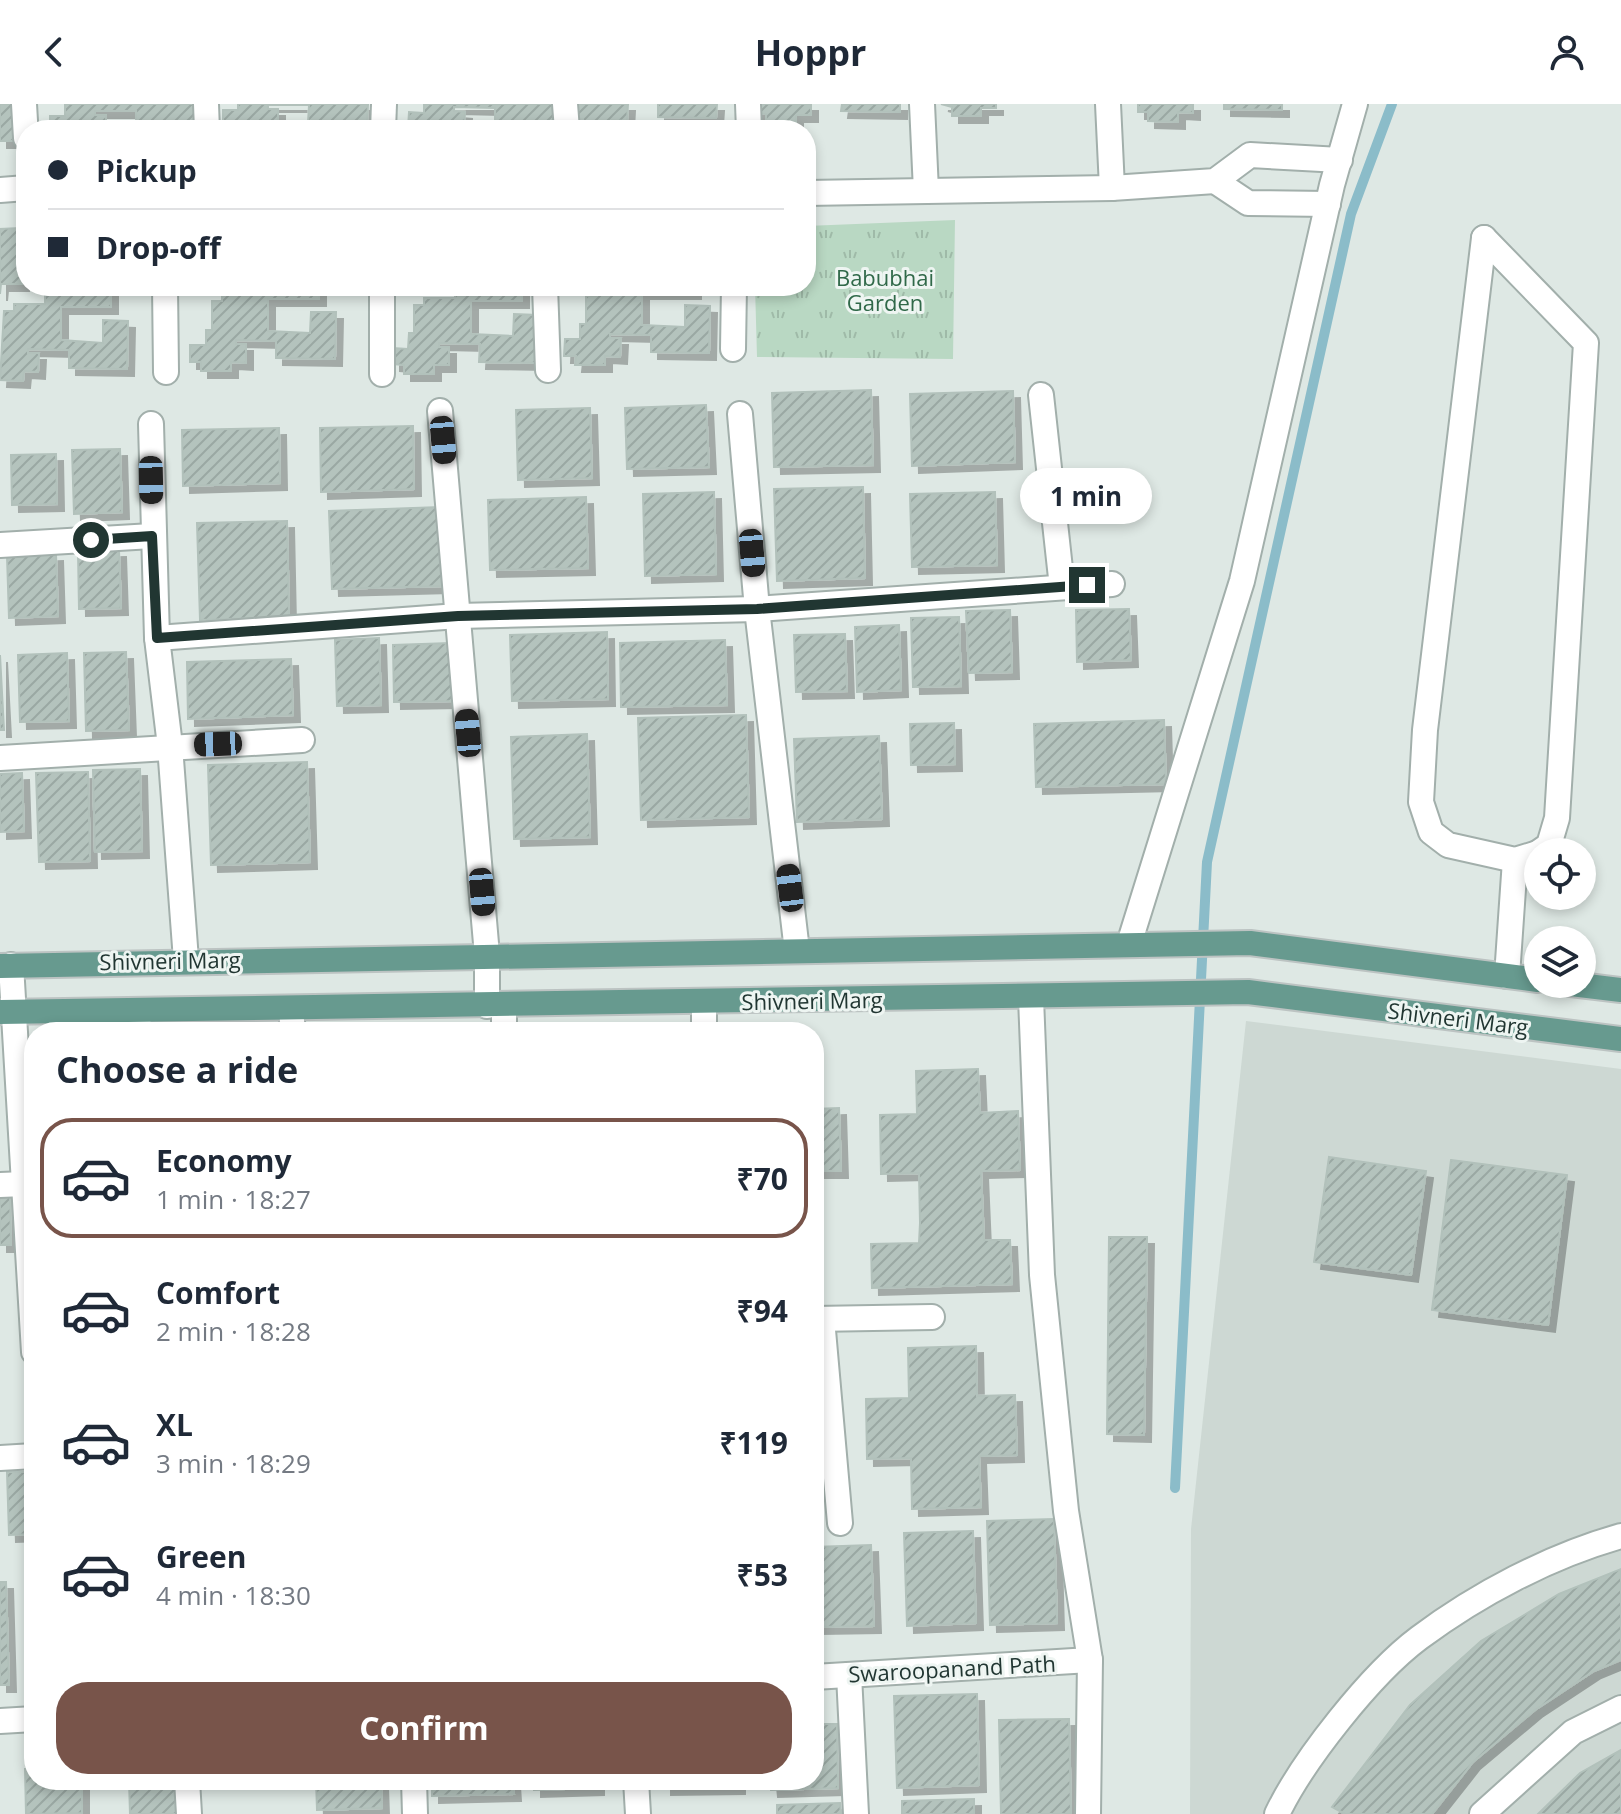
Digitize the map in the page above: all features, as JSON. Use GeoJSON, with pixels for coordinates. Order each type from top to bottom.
{"type":"FeatureCollection","features":[{"type":"Feature","properties":{"kind":"main road","name":"Shivneri Marg"},"geometry":{"type":"LineString","coordinates":[[6,965],[1250,943],[1524,978]]}},
{"type":"Feature","properties":{"kind":"main road"},"geometry":{"type":"LineString","coordinates":[[1596,987],[1621,990]]}},
{"type":"Feature","properties":{"kind":"main road","name":"Shivneri Marg"},"geometry":{"type":"LineString","coordinates":[[8,1012],[139,1022],[292,1021],[495,1006],[1248,992],[1621,1039]]}},
{"type":"Feature","properties":{"kind":"street"},"geometry":{"type":"LineString","coordinates":[[922,104],[926,191]]}},
{"type":"Feature","properties":{"kind":"street"},"geometry":{"type":"LineString","coordinates":[[1108,104],[1112,188]]}},
{"type":"Feature","properties":{"kind":"street"},"geometry":{"type":"LineString","coordinates":[[1129,944],[1242,581],[1328,204],[1355,104]]}},
{"type":"Feature","properties":{"kind":"street"},"geometry":{"type":"LineString","coordinates":[[816,193],[1112,188],[1215,181],[1250,155],[1340,160]]}},
{"type":"Feature","properties":{"kind":"street"},"geometry":{"type":"LineString","coordinates":[[1215,181],[1248,203],[1328,204]]}},
{"type":"Feature","properties":{"kind":"street"},"geometry":{"type":"LineString","coordinates":[[1484,238],[1586,343],[1557,818],[1549,845],[1531,855],[1448,845],[1431,832],[1421,802],[1425,730],[1484,238]]}},
{"type":"Feature","properties":{"kind":"street"},"geometry":{"type":"LineString","coordinates":[[165,296],[166,372]]}},
{"type":"Feature","properties":{"kind":"street"},"geometry":{"type":"LineString","coordinates":[[382,296],[382,374]]}},
{"type":"Feature","properties":{"kind":"street"},"geometry":{"type":"LineString","coordinates":[[545,296],[548,370]]}},
{"type":"Feature","properties":{"kind":"street"},"geometry":{"type":"LineString","coordinates":[[733,349],[734,296]]}},
{"type":"Feature","properties":{"kind":"street"},"geometry":{"type":"LineString","coordinates":[[1041,395],[1062,587]]}},
{"type":"Feature","properties":{"kind":"street"},"geometry":{"type":"LineString","coordinates":[[440,411],[487,955],[501,1022]]}},
{"type":"Feature","properties":{"kind":"street"},"geometry":{"type":"LineString","coordinates":[[740,414],[757,609],[797,951]]}},
{"type":"Feature","properties":{"kind":"street"},"geometry":{"type":"LineString","coordinates":[[151,424],[157,638],[170,746],[186,960]]}},
{"type":"Feature","properties":{"kind":"street"},"geometry":{"type":"LineString","coordinates":[[0,545],[152,536]]}},
{"type":"Feature","properties":{"kind":"street"},"geometry":{"type":"LineString","coordinates":[[157,638],[458,616],[757,609],[1112,584]]}},
{"type":"Feature","properties":{"kind":"street"},"geometry":{"type":"LineString","coordinates":[[0,758],[302,740]]}},
{"type":"Feature","properties":{"kind":"street"},"geometry":{"type":"LineString","coordinates":[[1507,976],[1524,890]]}},
{"type":"Feature","properties":{"kind":"street"},"geometry":{"type":"LineString","coordinates":[[6,965],[12,1184],[24,1276]]}},
{"type":"Feature","properties":{"kind":"street"},"geometry":{"type":"LineString","coordinates":[[1031,998],[1042,1275],[1066,1511],[1090,1660],[1088,1814]]}},
{"type":"Feature","properties":{"kind":"street"},"geometry":{"type":"LineString","coordinates":[[704,1003],[704,1022]]}},
{"type":"Feature","properties":{"kind":"street"},"geometry":{"type":"LineString","coordinates":[[824,1319],[932,1317]]}},
{"type":"Feature","properties":{"kind":"street"},"geometry":{"type":"LineString","coordinates":[[824,1375],[840,1523]]}},
{"type":"Feature","properties":{"kind":"street"},"geometry":{"type":"LineString","coordinates":[[0,1458],[24,1457]]}},
{"type":"Feature","properties":{"kind":"street"},"geometry":{"type":"LineString","coordinates":[[1277,1814],[1287,1794],[1332,1731],[1366,1690],[1417,1639],[1536,1569],[1621,1536]]}},
{"type":"Feature","properties":{"kind":"street","name":"Swaroopanand Path"},"geometry":{"type":"LineString","coordinates":[[824,1676],[1090,1660]]}},
{"type":"Feature","properties":{"kind":"street"},"geometry":{"type":"LineString","coordinates":[[849,1675],[856,1814]]}},
{"type":"Feature","properties":{"kind":"street"},"geometry":{"type":"LineString","coordinates":[[1482,1814],[1573,1732],[1621,1708]]}},
{"type":"Feature","properties":{"kind":"street"},"geometry":{"type":"LineString","coordinates":[[0,1721],[24,1720]]}},
{"type":"Feature","properties":{"kind":"street"},"geometry":{"type":"LineString","coordinates":[[188,1790],[189,1814]]}},
{"type":"Feature","properties":{"kind":"street"},"geometry":{"type":"LineString","coordinates":[[414,1790],[415,1814]]}},
{"type":"Feature","properties":{"kind":"street"},"geometry":{"type":"LineString","coordinates":[[637,1790],[638,1814]]}},
{"type":"Feature","properties":{"kind":"shaded area"},"geometry":{"type":"Polygon","coordinates":[[[1246,1021],[1621,1069],[1621,1814],[1190,1814],[1191,1529],[1246,1021]]]}},
{"type":"Feature","properties":{"kind":"green space","name":"Babubhai Garden"},"geometry":{"type":"Polygon","coordinates":[[[955,220],[953,359],[757,357],[755,296],[816,296],[816,226],[955,220]]]}},
{"type":"Feature","properties":{"kind":"building"},"geometry":{"type":"Polygon","coordinates":[[[0,104],[13,104],[13,141],[0,141],[0,104]]]}},
{"type":"Feature","properties":{"kind":"building"},"geometry":{"type":"Polygon","coordinates":[[[65,104],[195,104],[195,120],[136,120],[136,111],[95,111],[95,115],[106,115],[106,120],[50,120],[50,116],[65,116],[65,104]]]}},
{"type":"Feature","properties":{"kind":"building"},"geometry":{"type":"Polygon","coordinates":[[[238,104],[368,104],[367,120],[308,120],[309,105],[268,105],[268,109],[278,109],[278,120],[223,120],[223,110],[238,110],[238,104]]]}},
{"type":"Feature","properties":{"kind":"building"},"geometry":{"type":"Polygon","coordinates":[[[424,104],[554,104],[553,120],[495,120],[495,108],[454,107],[454,111],[465,112],[465,120],[409,120],[409,112],[424,113],[424,104]]]}},
{"type":"Feature","properties":{"kind":"building"},"geometry":{"type":"Polygon","coordinates":[[[572,104],[628,104],[627,120],[572,119],[572,104]]]}},
{"type":"Feature","properties":{"kind":"building"},"geometry":{"type":"Polygon","coordinates":[[[658,104],[717,104],[716,118],[658,117],[658,104]]]}},
{"type":"Feature","properties":{"kind":"building"},"geometry":{"type":"Polygon","coordinates":[[[755,104],[811,104],[811,115],[796,115],[796,120],[766,120],[766,114],[755,113],[755,104]]]}},
{"type":"Feature","properties":{"kind":"building"},"geometry":{"type":"Polygon","coordinates":[[[842,104],[900,104],[900,112],[841,111],[842,104]]]}},
{"type":"Feature","properties":{"kind":"building"},"geometry":{"type":"Polygon","coordinates":[[[941,104],[996,104],[996,108],[981,108],[981,116],[952,116],[952,107],[941,104]]]}},
{"type":"Feature","properties":{"kind":"building"},"geometry":{"type":"Polygon","coordinates":[[[1138,104],[1193,104],[1193,113],[1178,112],[1178,122],[1148,121],[1148,112],[1138,112],[1138,104]]]}},
{"type":"Feature","properties":{"kind":"building"},"geometry":{"type":"Polygon","coordinates":[[[1224,104],[1282,104],[1282,110],[1224,109],[1224,104]]]}},
{"type":"Feature","properties":{"kind":"building"},"geometry":{"type":"Polygon","coordinates":[[[16,228],[16,284],[1,284],[0,294],[0,229],[16,228]]]}},
{"type":"Feature","properties":{"kind":"building"},"geometry":{"type":"Polygon","coordinates":[[[45,296],[111,296],[111,307],[61,307],[61,340],[103,343],[103,320],[128,321],[127,369],[69,368],[69,350],[28,349],[28,353],[39,353],[38,372],[24,371],[23,381],[0,380],[4,311],[14,311],[14,304],[45,304],[45,296]]]}},
{"type":"Feature","properties":{"kind":"building"},"geometry":{"type":"Polygon","coordinates":[[[222,296],[319,296],[319,299],[268,299],[268,331],[310,333],[311,312],[336,312],[335,359],[276,358],[276,341],[236,340],[236,344],[246,344],[246,363],[231,362],[231,371],[201,371],[201,362],[190,362],[190,345],[206,345],[206,330],[212,330],[212,301],[222,301],[222,296]]]}},
{"type":"Feature","properties":{"kind":"building"},"geometry":{"type":"Polygon","coordinates":[[[522,296],[522,301],[471,301],[471,334],[513,336],[514,314],[538,315],[538,363],[479,362],[480,344],[439,343],[439,347],[449,347],[449,365],[434,365],[434,374],[404,374],[404,365],[393,364],[393,348],[408,349],[409,333],[414,333],[414,305],[424,305],[424,298],[522,296]]]}},
{"type":"Feature","properties":{"kind":"building"},"geometry":{"type":"Polygon","coordinates":[[[586,296],[642,296],[642,325],[685,327],[685,305],[710,306],[709,353],[651,352],[651,335],[610,334],[610,338],[621,338],[620,357],[605,356],[605,365],[575,365],[576,356],[564,356],[565,339],[580,339],[580,324],[586,324],[586,296]]]}},
{"type":"Feature","properties":{"kind":"building"},"geometry":{"type":"Polygon","coordinates":[[[871,390],[873,465],[774,467],[772,393],[871,390]]]}},
{"type":"Feature","properties":{"kind":"building"},"geometry":{"type":"Polygon","coordinates":[[[1013,391],[1015,462],[912,466],[910,394],[1013,391]]]}},
{"type":"Feature","properties":{"kind":"building"},"geometry":{"type":"Polygon","coordinates":[[[706,405],[709,467],[627,469],[625,408],[706,405]]]}},
{"type":"Feature","properties":{"kind":"building"},"geometry":{"type":"Polygon","coordinates":[[[590,408],[592,478],[518,480],[516,410],[590,408]]]}},
{"type":"Feature","properties":{"kind":"building"},"geometry":{"type":"Polygon","coordinates":[[[413,426],[414,489],[321,492],[320,428],[413,426]]]}},
{"type":"Feature","properties":{"kind":"building"},"geometry":{"type":"Polygon","coordinates":[[[279,428],[280,483],[183,486],[182,430],[279,428]]]}},
{"type":"Feature","properties":{"kind":"building"},"geometry":{"type":"Polygon","coordinates":[[[120,449],[122,512],[74,514],[72,450],[120,449]]]}},
{"type":"Feature","properties":{"kind":"building"},"geometry":{"type":"Polygon","coordinates":[[[56,454],[57,504],[12,505],[11,455],[56,454]]]}},
{"type":"Feature","properties":{"kind":"building"},"geometry":{"type":"Polygon","coordinates":[[[863,487],[865,578],[777,581],[774,489],[863,487]]]}},
{"type":"Feature","properties":{"kind":"building"},"geometry":{"type":"Polygon","coordinates":[[[714,492],[716,574],[645,576],[643,494],[714,492]]]}},
{"type":"Feature","properties":{"kind":"building"},"geometry":{"type":"Polygon","coordinates":[[[995,492],[997,565],[912,567],[910,494],[995,492]]]}},
{"type":"Feature","properties":{"kind":"building"},"geometry":{"type":"Polygon","coordinates":[[[586,497],[588,568],[490,570],[488,500],[586,497]]]}},
{"type":"Feature","properties":{"kind":"building"},"geometry":{"type":"Polygon","coordinates":[[[440,507],[443,586],[332,589],[329,511],[440,507]]]}},
{"type":"Feature","properties":{"kind":"building"},"geometry":{"type":"Polygon","coordinates":[[[287,521],[289,617],[200,620],[197,523],[287,521]]]}},
{"type":"Feature","properties":{"kind":"building"},"geometry":{"type":"Polygon","coordinates":[[[119,550],[121,608],[79,609],[78,551],[119,550]]]}},
{"type":"Feature","properties":{"kind":"building"},"geometry":{"type":"Polygon","coordinates":[[[56,554],[58,616],[9,618],[7,556],[56,554]]]}},
{"type":"Feature","properties":{"kind":"building"},"geometry":{"type":"Polygon","coordinates":[[[1129,609],[1131,660],[1077,662],[1076,610],[1129,609]]]}},
{"type":"Feature","properties":{"kind":"building"},"geometry":{"type":"Polygon","coordinates":[[[1010,610],[1012,672],[969,673],[966,611],[1010,610]]]}},
{"type":"Feature","properties":{"kind":"building"},"geometry":{"type":"Polygon","coordinates":[[[959,617],[961,686],[913,687],[911,618],[959,617]]]}},
{"type":"Feature","properties":{"kind":"building"},"geometry":{"type":"Polygon","coordinates":[[[899,625],[901,690],[857,692],[855,627],[899,625]]]}},
{"type":"Feature","properties":{"kind":"building"},"geometry":{"type":"Polygon","coordinates":[[[607,632],[608,699],[512,701],[510,635],[607,632]]]}},
{"type":"Feature","properties":{"kind":"building"},"geometry":{"type":"Polygon","coordinates":[[[845,634],[847,691],[796,692],[794,635],[845,634]]]}},
{"type":"Feature","properties":{"kind":"building"},"geometry":{"type":"Polygon","coordinates":[[[379,638],[381,705],[337,706],[335,640],[379,638]]]}},
{"type":"Feature","properties":{"kind":"building"},"geometry":{"type":"Polygon","coordinates":[[[725,640],[727,705],[621,707],[620,643],[725,640]]]}},
{"type":"Feature","properties":{"kind":"building"},"geometry":{"type":"Polygon","coordinates":[[[450,643],[452,701],[394,702],[393,645],[450,643]]]}},
{"type":"Feature","properties":{"kind":"building"},"geometry":{"type":"Polygon","coordinates":[[[126,652],[129,730],[86,731],[84,653],[126,652]]]}},
{"type":"Feature","properties":{"kind":"building"},"geometry":{"type":"Polygon","coordinates":[[[67,653],[69,721],[20,722],[18,655],[67,653]]]}},
{"type":"Feature","properties":{"kind":"building"},"geometry":{"type":"Polygon","coordinates":[[[0,655],[4,730],[0,730],[0,655]]]}},
{"type":"Feature","properties":{"kind":"building"},"geometry":{"type":"Polygon","coordinates":[[[291,659],[293,715],[188,719],[187,662],[291,659]]]}},
{"type":"Feature","properties":{"kind":"building"},"geometry":{"type":"Polygon","coordinates":[[[746,715],[749,817],[641,820],[638,718],[746,715]]]}},
{"type":"Feature","properties":{"kind":"building"},"geometry":{"type":"Polygon","coordinates":[[[1164,720],[1166,784],[1036,787],[1034,724],[1164,720]]]}},
{"type":"Feature","properties":{"kind":"building"},"geometry":{"type":"Polygon","coordinates":[[[954,723],[955,764],[911,765],[910,724],[954,723]]]}},
{"type":"Feature","properties":{"kind":"building"},"geometry":{"type":"Polygon","coordinates":[[[587,734],[590,837],[514,839],[511,737],[587,734]]]}},
{"type":"Feature","properties":{"kind":"building"},"geometry":{"type":"Polygon","coordinates":[[[879,736],[882,819],[797,822],[794,739],[879,736]]]}},
{"type":"Feature","properties":{"kind":"building"},"geometry":{"type":"Polygon","coordinates":[[[307,762],[310,862],[211,865],[208,765],[307,762]]]}},
{"type":"Feature","properties":{"kind":"building"},"geometry":{"type":"Polygon","coordinates":[[[140,769],[142,851],[95,852],[93,770],[140,769]]]}},
{"type":"Feature","properties":{"kind":"building"},"geometry":{"type":"Polygon","coordinates":[[[88,772],[90,861],[39,862],[36,773],[88,772]]]}},
{"type":"Feature","properties":{"kind":"building"},"geometry":{"type":"Polygon","coordinates":[[[22,773],[24,831],[0,832],[0,774],[22,773]]]}},
{"type":"Feature","properties":{"kind":"building"},"geometry":{"type":"Polygon","coordinates":[[[978,1069],[980,1113],[1018,1111],[1020,1170],[981,1171],[984,1240],[1010,1240],[1012,1284],[872,1288],[871,1244],[919,1243],[920,1223],[919,1173],[881,1174],[880,1115],[917,1114],[916,1071],[978,1069]]]}},
{"type":"Feature","properties":{"kind":"building"},"geometry":{"type":"Polygon","coordinates":[[[839,1108],[841,1171],[824,1171],[824,1109],[839,1108]]]}},
{"type":"Feature","properties":{"kind":"building"},"geometry":{"type":"Polygon","coordinates":[[[1329,1157],[1426,1171],[1411,1275],[1314,1262],[1329,1157]]]}},
{"type":"Feature","properties":{"kind":"building"},"geometry":{"type":"Polygon","coordinates":[[[1451,1160],[1567,1175],[1548,1325],[1432,1310],[1451,1160]]]}},
{"type":"Feature","properties":{"kind":"building"},"geometry":{"type":"Polygon","coordinates":[[[0,1195],[10,1195],[11,1245],[0,1245],[0,1195]]]}},
{"type":"Feature","properties":{"kind":"building"},"geometry":{"type":"Polygon","coordinates":[[[1109,1237],[1147,1237],[1144,1435],[1107,1434],[1109,1237]]]}},
{"type":"Feature","properties":{"kind":"building"},"geometry":{"type":"Polygon","coordinates":[[[976,1346],[977,1396],[1015,1395],[1017,1455],[979,1456],[981,1507],[912,1509],[911,1458],[867,1459],[866,1399],[909,1398],[908,1348],[976,1346]]]}},
{"type":"Feature","properties":{"kind":"building"},"geometry":{"type":"Polygon","coordinates":[[[7,1472],[24,1472],[24,1534],[9,1535],[7,1472]]]}},
{"type":"Feature","properties":{"kind":"building"},"geometry":{"type":"Polygon","coordinates":[[[1054,1519],[1057,1623],[990,1625],[987,1521],[1054,1519]]]}},
{"type":"Feature","properties":{"kind":"building"},"geometry":{"type":"Polygon","coordinates":[[[973,1531],[976,1623],[907,1626],[904,1533],[973,1531]]]}},
{"type":"Feature","properties":{"kind":"building"},"geometry":{"type":"Polygon","coordinates":[[[871,1545],[874,1626],[824,1627],[824,1547],[871,1545]]]}},
{"type":"Feature","properties":{"kind":"building"},"geometry":{"type":"Polygon","coordinates":[[[1621,1569],[1621,1660],[1594,1671],[1535,1710],[1473,1762],[1432,1814],[1345,1814],[1332,1807],[1410,1705],[1481,1641],[1559,1594],[1621,1569]]]}},
{"type":"Feature","properties":{"kind":"building"},"geometry":{"type":"Polygon","coordinates":[[[0,1582],[6,1582],[9,1685],[0,1685],[0,1582]]]}},
{"type":"Feature","properties":{"kind":"building"},"geometry":{"type":"Polygon","coordinates":[[[977,1694],[979,1785],[897,1788],[894,1696],[977,1694]]]}},
{"type":"Feature","properties":{"kind":"building"},"geometry":{"type":"Polygon","coordinates":[[[1069,1719],[1071,1814],[1001,1814],[999,1720],[1069,1719]]]}},
{"type":"Feature","properties":{"kind":"building"},"geometry":{"type":"Polygon","coordinates":[[[824,1724],[837,1724],[838,1788],[824,1788],[824,1724]]]}},
{"type":"Feature","properties":{"kind":"building"},"geometry":{"type":"Polygon","coordinates":[[[1621,1750],[1621,1814],[1538,1814],[1580,1773],[1621,1750]]]}},
{"type":"Feature","properties":{"kind":"building"},"geometry":{"type":"Polygon","coordinates":[[[25,1790],[82,1790],[82,1813],[26,1814],[25,1790]]]}},
{"type":"Feature","properties":{"kind":"building"},"geometry":{"type":"Polygon","coordinates":[[[129,1790],[182,1790],[183,1814],[130,1814],[129,1790]]]}},
{"type":"Feature","properties":{"kind":"building"},"geometry":{"type":"Polygon","coordinates":[[[316,1790],[381,1790],[382,1808],[317,1810],[316,1790]]]}},
{"type":"Feature","properties":{"kind":"building"},"geometry":{"type":"Polygon","coordinates":[[[432,1790],[514,1790],[514,1794],[432,1796],[432,1790]]]}},
{"type":"Feature","properties":{"kind":"building"},"geometry":{"type":"Polygon","coordinates":[[[974,1799],[974,1814],[902,1814],[902,1801],[974,1799]]]}},
{"type":"Feature","properties":{"kind":"building"},"geometry":{"type":"Polygon","coordinates":[[[840,1803],[841,1814],[777,1814],[777,1805],[840,1803]]]}},
{"type":"Feature","properties":{"kind":"waterway"},"geometry":{"type":"LineString","coordinates":[[1175,1488],[1207,862],[1351,214],[1392,104]]}},
{"type":"Feature","properties":{"kind":"route"},"geometry":{"type":"LineString","coordinates":[[91,540],[152,536],[157,638],[458,616],[757,609],[1087,585]]}}]}
